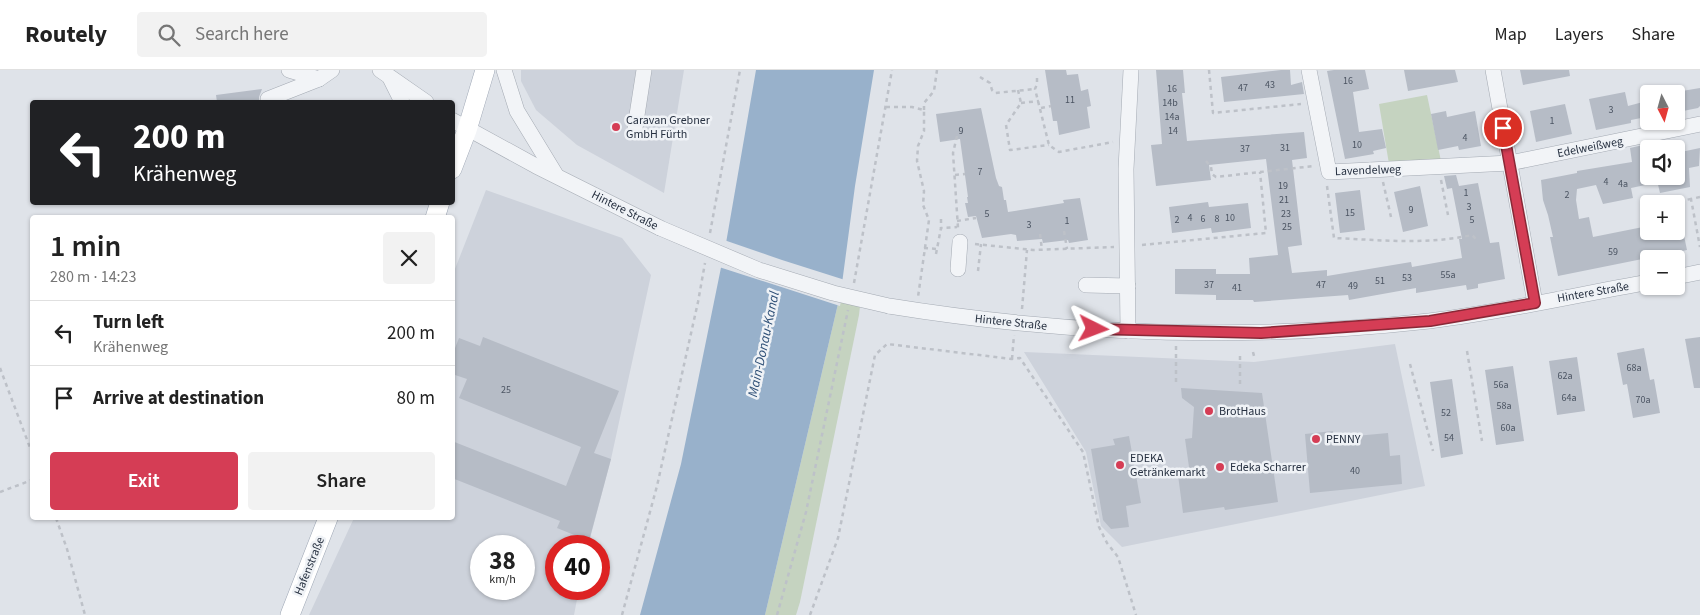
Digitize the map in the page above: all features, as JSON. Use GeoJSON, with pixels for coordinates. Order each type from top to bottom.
{"type":"FeatureCollection","features":[{"type":"Feature","properties":{"kind":"main road"},"geometry":{"type":"LineString","coordinates":[[455,153],[460,125],[485,70]]}},
{"type":"Feature","properties":{"kind":"main road","name":"Hafenstraße"},"geometry":{"type":"LineString","coordinates":[[290,615],[327,520]]}},
{"type":"Feature","properties":{"kind":"street"},"geometry":{"type":"LineString","coordinates":[[289,70],[319,79]]}},
{"type":"Feature","properties":{"kind":"street"},"geometry":{"type":"LineString","coordinates":[[268,100],[319,79],[332,70]]}},
{"type":"Feature","properties":{"kind":"street"},"geometry":{"type":"LineString","coordinates":[[504,70],[516,111],[557,176]]}},
{"type":"Feature","properties":{"kind":"street"},"geometry":{"type":"LineString","coordinates":[[635,128],[644,70]]}},
{"type":"Feature","properties":{"kind":"street"},"geometry":{"type":"LineString","coordinates":[[1128,331],[1127,140],[1131,70]]}},
{"type":"Feature","properties":{"kind":"street","name":"Lavendelweg"},"geometry":{"type":"LineString","coordinates":[[1309,70],[1329,168],[1381,170],[1510,163]]}},
{"type":"Feature","properties":{"kind":"street"},"geometry":{"type":"LineString","coordinates":[[1493,70],[1535,303]]}},
{"type":"Feature","properties":{"kind":"street"},"geometry":{"type":"LineString","coordinates":[[384,73],[401,100]]}},
{"type":"Feature","properties":{"kind":"street"},"geometry":{"type":"LineString","coordinates":[[384,73],[423,100]]}},
{"type":"Feature","properties":{"kind":"street","name":"Edelweißweg"},"geometry":{"type":"LineString","coordinates":[[1510,163],[1700,124]]}},
{"type":"Feature","properties":{"kind":"street","name":"Hintere Straße"},"geometry":{"type":"LineString","coordinates":[[460,125],[660,228],[759,270],[833,293],[914,310],[1018,317],[1128,331],[1244,334],[1379,326],[1457,317],[1640,284]]}},
{"type":"Feature","properties":{"kind":"street"},"geometry":{"type":"LineString","coordinates":[[958,269],[960,242]]}},
{"type":"Feature","properties":{"kind":"street"},"geometry":{"type":"LineString","coordinates":[[1685,275],[1700,272]]}},
{"type":"Feature","properties":{"kind":"street"},"geometry":{"type":"LineString","coordinates":[[1086,285],[1128,286]]}},
{"type":"Feature","properties":{"kind":"path"},"geometry":{"type":"LineString","coordinates":[[709,241],[740,70]]}},
{"type":"Feature","properties":{"kind":"path"},"geometry":{"type":"LineString","coordinates":[[854,283],[892,70]]}},
{"type":"Feature","properties":{"kind":"path"},"geometry":{"type":"LineString","coordinates":[[914,310],[929,220],[923,205],[924,191],[917,161],[918,146],[924,131],[924,104],[934,91],[937,70]]}},
{"type":"Feature","properties":{"kind":"path"},"geometry":{"type":"LineString","coordinates":[[1209,70],[1213,113],[1315,102]]}},
{"type":"Feature","properties":{"kind":"path"},"geometry":{"type":"LineString","coordinates":[[980,77],[990,83],[995,93],[1035,89]]}},
{"type":"Feature","properties":{"kind":"path"},"geometry":{"type":"LineString","coordinates":[[1037,78],[1035,89],[1050,145],[1059,152],[1127,140]]}},
{"type":"Feature","properties":{"kind":"path"},"geometry":{"type":"LineString","coordinates":[[1018,90],[1021,104]]}},
{"type":"Feature","properties":{"kind":"path"},"geometry":{"type":"LineString","coordinates":[[1039,101],[1021,104],[1006,125],[1010,150],[1050,145]]}},
{"type":"Feature","properties":{"kind":"path"},"geometry":{"type":"LineString","coordinates":[[1041,108],[1051,106]]}},
{"type":"Feature","properties":{"kind":"path"},"geometry":{"type":"LineString","coordinates":[[885,107],[912,107],[924,110]]}},
{"type":"Feature","properties":{"kind":"path"},"geometry":{"type":"LineString","coordinates":[[958,136],[954,144],[953,153],[960,242],[1027,250],[1128,246],[1266,232],[1260,172]]}},
{"type":"Feature","properties":{"kind":"path"},"geometry":{"type":"LineString","coordinates":[[1206,161],[1216,178],[1260,172],[1329,168],[1326,182],[1334,238],[1425,241],[1454,239],[1472,235],[1477,240]]}},
{"type":"Feature","properties":{"kind":"path"},"geometry":{"type":"LineString","coordinates":[[1439,166],[1448,215]]}},
{"type":"Feature","properties":{"kind":"path"},"geometry":{"type":"LineString","coordinates":[[1381,170],[1391,218]]}},
{"type":"Feature","properties":{"kind":"path"},"geometry":{"type":"LineString","coordinates":[[955,175],[965,174]]}},
{"type":"Feature","properties":{"kind":"path"},"geometry":{"type":"LineString","coordinates":[[1685,200],[1700,197]]}},
{"type":"Feature","properties":{"kind":"path"},"geometry":{"type":"LineString","coordinates":[[1691,199],[1700,247]]}},
{"type":"Feature","properties":{"kind":"path"},"geometry":{"type":"LineString","coordinates":[[936,254],[941,218]]}},
{"type":"Feature","properties":{"kind":"path"},"geometry":{"type":"LineString","coordinates":[[957,221],[976,218]]}},
{"type":"Feature","properties":{"kind":"path"},"geometry":{"type":"LineString","coordinates":[[941,228],[953,227]]}},
{"type":"Feature","properties":{"kind":"path"},"geometry":{"type":"LineString","coordinates":[[1064,231],[1067,249]]}},
{"type":"Feature","properties":{"kind":"path"},"geometry":{"type":"LineString","coordinates":[[1040,234],[1042,250]]}},
{"type":"Feature","properties":{"kind":"path"},"geometry":{"type":"LineString","coordinates":[[978,271],[981,244]]}},
{"type":"Feature","properties":{"kind":"path"},"geometry":{"type":"LineString","coordinates":[[924,248],[937,249]]}},
{"type":"Feature","properties":{"kind":"path"},"geometry":{"type":"LineString","coordinates":[[1012,359],[1027,250]]}},
{"type":"Feature","properties":{"kind":"path"},"geometry":{"type":"LineString","coordinates":[[622,615],[657,486],[706,258]]}},
{"type":"Feature","properties":{"kind":"path"},"geometry":{"type":"LineString","coordinates":[[777,615],[806,512],[850,302]]}},
{"type":"Feature","properties":{"kind":"path"},"geometry":{"type":"LineString","coordinates":[[1176,332],[1176,383]]}},
{"type":"Feature","properties":{"kind":"path"},"geometry":{"type":"LineString","coordinates":[[810,615],[838,538],[875,355],[887,344],[1012,359],[1020,358],[1083,452],[1100,527],[1107,543],[1118,557],[1136,615]]}},
{"type":"Feature","properties":{"kind":"path"},"geometry":{"type":"LineString","coordinates":[[1253,352],[1254,356]]}},
{"type":"Feature","properties":{"kind":"path"},"geometry":{"type":"LineString","coordinates":[[1466,352],[1482,441]]}},
{"type":"Feature","properties":{"kind":"path"},"geometry":{"type":"LineString","coordinates":[[1240,356],[1240,384]]}},
{"type":"Feature","properties":{"kind":"path"},"geometry":{"type":"LineString","coordinates":[[1410,364],[1433,451]]}},
{"type":"Feature","properties":{"kind":"path"},"geometry":{"type":"LineString","coordinates":[[0,368],[30,448]]}},
{"type":"Feature","properties":{"kind":"path"},"geometry":{"type":"LineString","coordinates":[[0,492],[30,481]]}},
{"type":"Feature","properties":{"kind":"path"},"geometry":{"type":"LineString","coordinates":[[57,520],[67,548],[85,615]]}},
{"type":"Feature","properties":{"kind":"shaded area","name":"Caravan Grebner GmbH Fürth"},"geometry":{"type":"Polygon","coordinates":[[[521,70],[684,70],[664,193],[577,145],[536,110],[521,81],[521,70]]]}},
{"type":"Feature","properties":{"kind":"shaded area"},"geometry":{"type":"Polygon","coordinates":[[[486,190],[622,238],[651,275],[611,459],[591,535],[545,535],[545,600],[577,600],[574,615],[309,615],[353,520],[455,520],[455,269],[486,190]]]}},
{"type":"Feature","properties":{"kind":"shaded area"},"geometry":{"type":"Polygon","coordinates":[[[1395,344],[1425,486],[1122,547],[1101,526],[1086,452],[1024,352],[1254,362],[1395,344]]]}},
{"type":"Feature","properties":{"kind":"green space"},"geometry":{"type":"Polygon","coordinates":[[[1427,95],[1441,161],[1389,164],[1379,104],[1427,95]]]}},
{"type":"Feature","properties":{"kind":"green space"},"geometry":{"type":"Polygon","coordinates":[[[841,291],[861,297],[859,315],[800,602],[796,615],[765,615],[841,291]]]}},
{"type":"Feature","properties":{"kind":"water","name":"Main-Donau-Kanal"},"geometry":{"type":"Polygon","coordinates":[[[756,70],[874,70],[855,186],[841,291],[765,615],[640,615],[681,464],[726,243],[756,70]]]}},
{"type":"Feature","properties":{"kind":"pier"},"geometry":{"type":"Polygon","coordinates":[[[724,240],[845,280],[840,306],[719,267],[724,240]]]}},
{"type":"Feature","properties":{"kind":"building"},"geometry":{"type":"Polygon","coordinates":[[[1045,70],[1066,70],[1067,75],[1078,74],[1081,91],[1088,89],[1091,106],[1087,107],[1090,128],[1059,135],[1057,121],[1053,121],[1045,70]]]}},
{"type":"Feature","properties":{"kind":"building"},"geometry":{"type":"Polygon","coordinates":[[[1156,70],[1183,70],[1185,93],[1182,93],[1187,141],[1304,132],[1307,158],[1292,160],[1302,245],[1288,247],[1292,273],[1327,270],[1327,276],[1411,262],[1412,267],[1462,258],[1459,239],[1462,239],[1452,188],[1447,189],[1444,176],[1456,175],[1459,186],[1478,183],[1490,243],[1499,242],[1505,279],[1478,284],[1478,288],[1467,290],[1466,285],[1416,293],[1416,288],[1349,300],[1348,295],[1254,302],[1253,300],[1216,300],[1216,295],[1175,294],[1175,269],[1216,269],[1216,274],[1250,274],[1249,258],[1278,255],[1266,159],[1209,165],[1211,180],[1156,186],[1151,145],[1162,144],[1156,70]]]}},
{"type":"Feature","properties":{"kind":"building"},"geometry":{"type":"Polygon","coordinates":[[[1290,70],[1291,85],[1302,82],[1304,94],[1224,102],[1221,77],[1290,70]]]}},
{"type":"Feature","properties":{"kind":"building"},"geometry":{"type":"Polygon","coordinates":[[[1365,70],[1369,89],[1353,92],[1359,132],[1382,129],[1386,148],[1373,151],[1374,154],[1345,159],[1327,71],[1365,70]]]}},
{"type":"Feature","properties":{"kind":"building"},"geometry":{"type":"Polygon","coordinates":[[[1404,70],[1455,70],[1458,82],[1408,91],[1404,70]]]}},
{"type":"Feature","properties":{"kind":"building"},"geometry":{"type":"Polygon","coordinates":[[[1520,70],[1569,70],[1570,76],[1523,85],[1520,70]]]}},
{"type":"Feature","properties":{"kind":"building"},"geometry":{"type":"Polygon","coordinates":[[[1700,88],[1700,106],[1698,108],[1685,111],[1685,90],[1700,88]]]}},
{"type":"Feature","properties":{"kind":"building"},"geometry":{"type":"Polygon","coordinates":[[[262,89],[259,100],[217,100],[216,95],[262,89]]]}},
{"type":"Feature","properties":{"kind":"building"},"geometry":{"type":"Polygon","coordinates":[[[1625,92],[1628,106],[1640,103],[1640,118],[1631,120],[1631,123],[1596,130],[1589,99],[1625,92]]]}},
{"type":"Feature","properties":{"kind":"building"},"geometry":{"type":"Polygon","coordinates":[[[1565,104],[1572,134],[1536,142],[1530,111],[1565,104]]]}},
{"type":"Feature","properties":{"kind":"building"},"geometry":{"type":"Polygon","coordinates":[[[981,108],[996,178],[999,186],[1002,187],[1008,212],[1064,203],[1063,200],[1080,198],[1088,240],[1069,243],[1068,240],[1043,243],[1042,239],[1017,241],[1016,235],[1011,234],[982,238],[976,216],[968,217],[965,203],[968,203],[968,197],[960,139],[940,142],[936,114],[981,108]]]}},
{"type":"Feature","properties":{"kind":"building"},"geometry":{"type":"Polygon","coordinates":[[[1446,111],[1447,117],[1475,111],[1481,146],[1459,150],[1458,146],[1438,150],[1431,114],[1446,111]]]}},
{"type":"Feature","properties":{"kind":"building"},"geometry":{"type":"Polygon","coordinates":[[[1640,146],[1640,185],[1645,185],[1631,188],[1633,198],[1603,204],[1596,185],[1577,189],[1576,200],[1579,219],[1589,217],[1593,237],[1640,228],[1640,240],[1685,240],[1687,250],[1640,250],[1640,259],[1558,276],[1550,237],[1553,237],[1543,200],[1541,180],[1577,173],[1577,171],[1632,162],[1630,148],[1640,146]]]}},
{"type":"Feature","properties":{"kind":"building"},"geometry":{"type":"Polygon","coordinates":[[[1700,148],[1699,166],[1689,168],[1690,187],[1660,193],[1658,185],[1685,185],[1685,151],[1700,148]]]}},
{"type":"Feature","properties":{"kind":"building"},"geometry":{"type":"Polygon","coordinates":[[[1420,186],[1428,226],[1403,232],[1394,192],[1420,186]]]}},
{"type":"Feature","properties":{"kind":"building"},"geometry":{"type":"Polygon","coordinates":[[[1360,190],[1365,230],[1340,233],[1335,193],[1360,190]]]}},
{"type":"Feature","properties":{"kind":"building"},"geometry":{"type":"Polygon","coordinates":[[[1208,202],[1209,207],[1248,203],[1251,228],[1212,233],[1211,228],[1172,233],[1169,207],[1208,202]]]}},
{"type":"Feature","properties":{"kind":"building"},"geometry":{"type":"Polygon","coordinates":[[[483,337],[619,391],[594,453],[611,459],[591,535],[574,535],[557,528],[560,521],[455,479],[455,442],[566,486],[581,447],[459,398],[467,379],[455,375],[455,348],[459,338],[480,346],[483,337]]]}},
{"type":"Feature","properties":{"kind":"building"},"geometry":{"type":"Polygon","coordinates":[[[1700,337],[1700,388],[1694,388],[1685,339],[1700,337]]]}},
{"type":"Feature","properties":{"kind":"building"},"geometry":{"type":"Polygon","coordinates":[[[1644,348],[1650,380],[1654,379],[1660,413],[1633,418],[1627,384],[1623,385],[1617,353],[1644,348]]]}},
{"type":"Feature","properties":{"kind":"building"},"geometry":{"type":"Polygon","coordinates":[[[1577,357],[1585,411],[1557,415],[1549,361],[1577,357]]]}},
{"type":"Feature","properties":{"kind":"building"},"geometry":{"type":"Polygon","coordinates":[[[1513,366],[1524,441],[1496,445],[1485,370],[1513,366]]]}},
{"type":"Feature","properties":{"kind":"building"},"geometry":{"type":"Polygon","coordinates":[[[1452,379],[1463,454],[1441,458],[1430,382],[1452,379]]]}},
{"type":"Feature","properties":{"kind":"building"},"geometry":{"type":"Polygon","coordinates":[[[1181,388],[1262,393],[1278,502],[1225,510],[1224,507],[1183,513],[1178,475],[1190,474],[1185,439],[1192,438],[1194,407],[1182,398],[1181,388]]]}},
{"type":"Feature","properties":{"kind":"building"},"geometry":{"type":"Polygon","coordinates":[[[1333,431],[1334,438],[1388,433],[1390,456],[1400,455],[1402,484],[1310,493],[1305,434],[1333,431]]]}},
{"type":"Feature","properties":{"kind":"building"},"geometry":{"type":"Polygon","coordinates":[[[1129,436],[1141,503],[1126,506],[1129,527],[1111,529],[1103,520],[1091,449],[1115,445],[1113,439],[1129,436]]]}},
{"type":"Feature","properties":{"kind":"place","name":"Caravan Grebner GmbH Fürth"},"geometry":{"type":"Point","coordinates":[616,127]}},
{"type":"Feature","properties":{"kind":"place","name":"BrotHaus"},"geometry":{"type":"Point","coordinates":[1209,411]}},
{"type":"Feature","properties":{"kind":"place","name":"PENNY"},"geometry":{"type":"Point","coordinates":[1316,439]}},
{"type":"Feature","properties":{"kind":"place","name":"EDEKA Getränkemarkt"},"geometry":{"type":"Point","coordinates":[1120,465]}},
{"type":"Feature","properties":{"kind":"place","name":"Edeka Scharrer"},"geometry":{"type":"Point","coordinates":[1220,467]}},
{"type":"Feature","properties":{"kind":"route"},"geometry":{"type":"LineString","coordinates":[[1094,329],[1261,333],[1430,321],[1535,303],[1503,128]]}}]}
